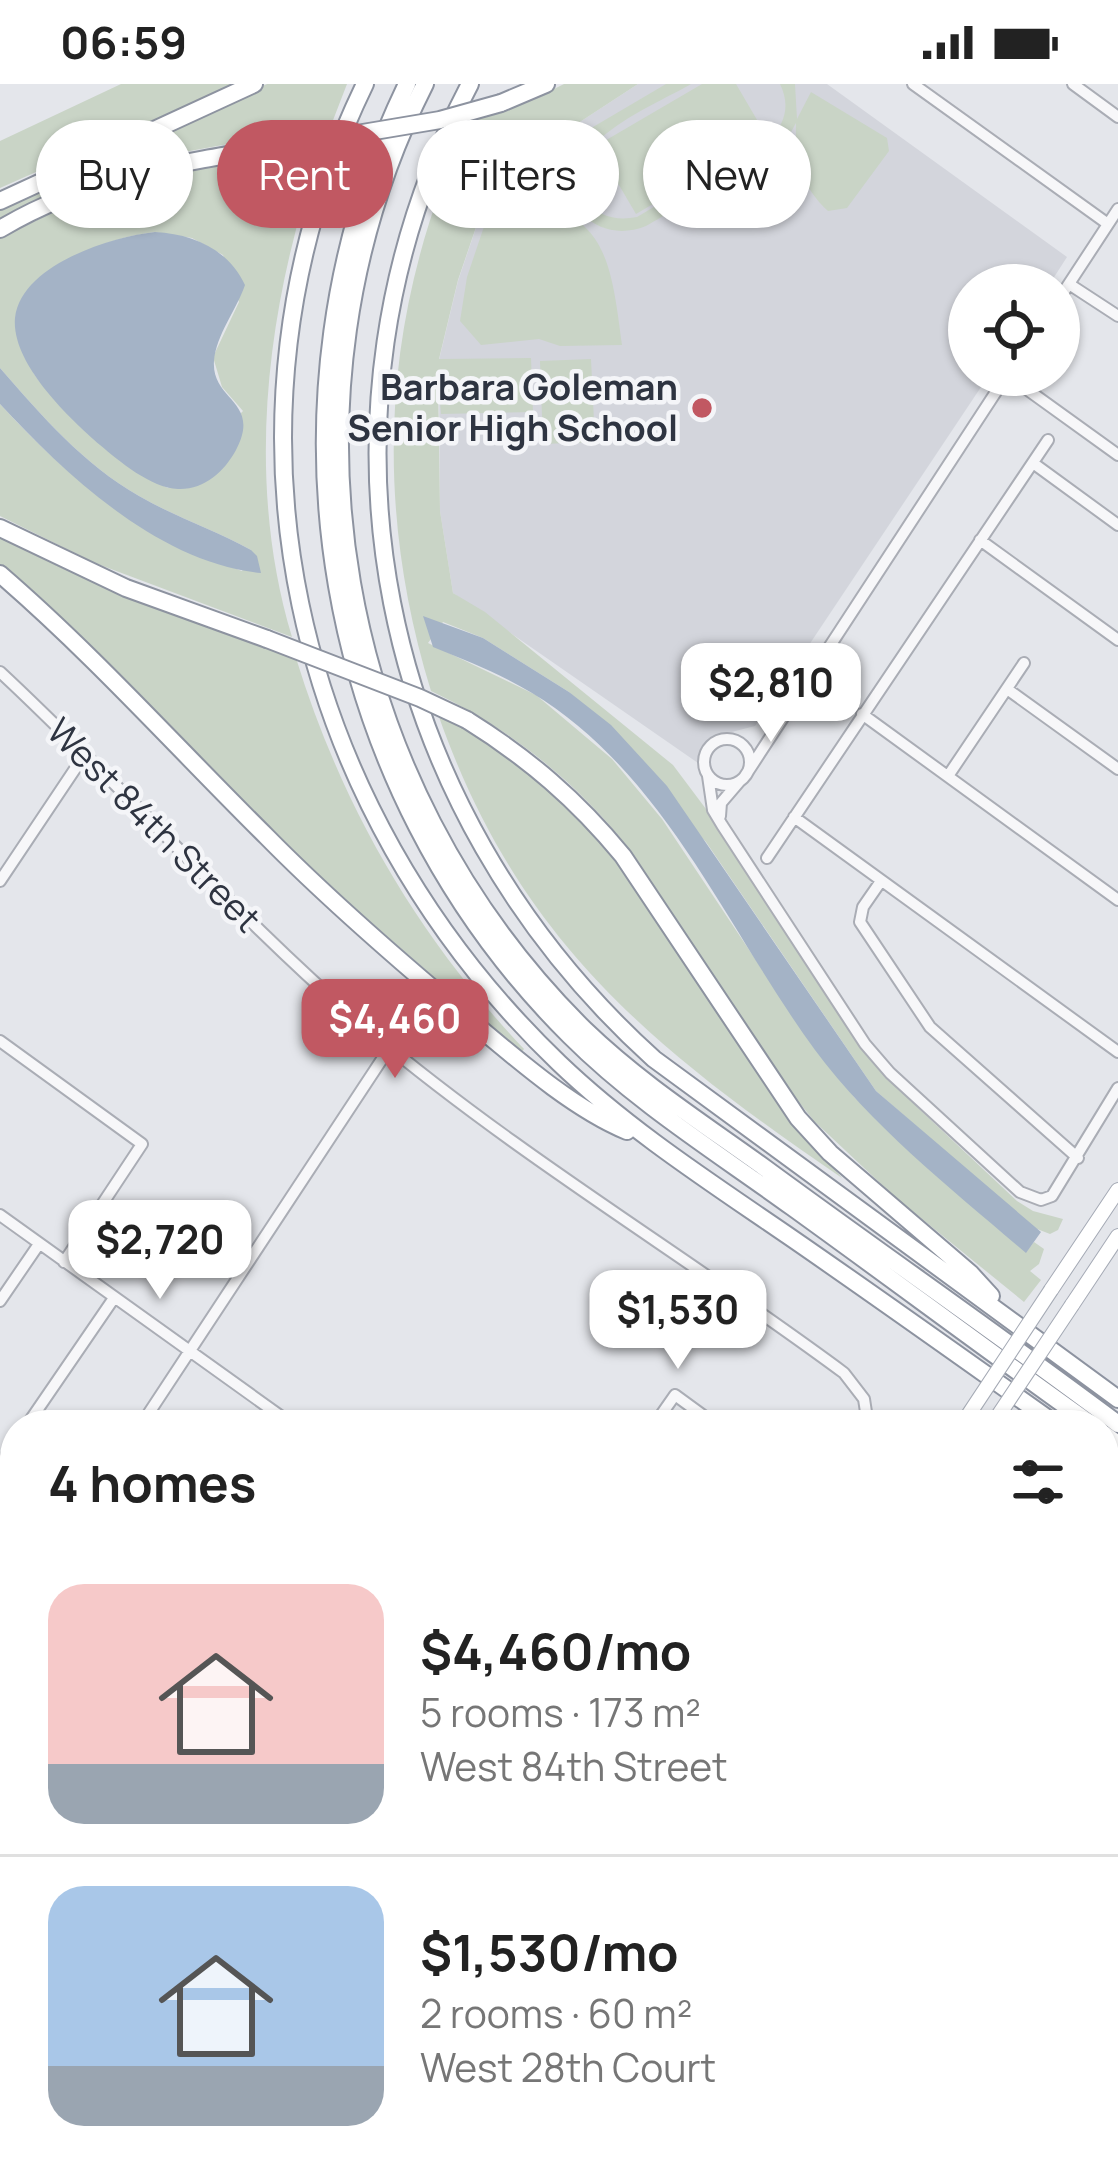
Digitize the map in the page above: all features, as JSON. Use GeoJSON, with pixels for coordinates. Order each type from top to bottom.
{"type":"FeatureCollection","features":[{"type":"Feature","properties":{"kind":"highway"},"geometry":{"type":"LineString","coordinates":[[0,201],[254,84]]}},
{"type":"Feature","properties":{"kind":"highway"},"geometry":{"type":"LineString","coordinates":[[365,84],[318,203],[297,287],[286,361],[283,440],[286,519],[297,594],[314,667],[365,800],[439,924],[498,1000],[556,1061],[650,1141],[1036,1410]]}},
{"type":"Feature","properties":{"kind":"highway"},"geometry":{"type":"LineString","coordinates":[[407,84],[375,158],[349,242],[328,359],[323,432],[330,553],[341,620],[372,727],[410,816],[492,947],[594,1059],[665,1117],[1071,1410]]}},
{"type":"Feature","properties":{"kind":"highway"},"geometry":{"type":"LineString","coordinates":[[425,84],[384,180],[356,279],[344,358],[339,466],[346,556],[368,663],[402,762],[432,825],[473,893],[532,973],[630,1070],[1099,1410]]}},
{"type":"Feature","properties":{"kind":"highway"},"geometry":{"type":"LineString","coordinates":[[470,84],[433,164],[403,258],[386,342],[378,446],[392,603],[415,695],[473,836],[514,903],[562,966],[616,1024],[702,1097],[1118,1399]]}},
{"type":"Feature","properties":{"kind":"highway"},"geometry":{"type":"LineString","coordinates":[[0,229],[65,196],[134,171],[440,120],[546,84]]}},
{"type":"Feature","properties":{"kind":"highway"},"geometry":{"type":"LineString","coordinates":[[0,528],[126,588],[420,698],[467,720],[554,780],[623,856],[798,1118],[857,1178],[974,1276],[1011,1319]]}},
{"type":"Feature","properties":{"kind":"highway"},"geometry":{"type":"LineString","coordinates":[[0,574],[109,675],[297,867],[403,963],[497,1042],[596,1115],[650,1141]]}},
{"type":"Feature","properties":{"kind":"main road"},"geometry":{"type":"LineString","coordinates":[[971,1410],[1118,1190]]}},
{"type":"Feature","properties":{"kind":"main road"},"geometry":{"type":"LineString","coordinates":[[1002,1410],[1118,1236]]}},
{"type":"Feature","properties":{"kind":"street"},"geometry":{"type":"LineString","coordinates":[[913,84],[1108,224]]}},
{"type":"Feature","properties":{"kind":"street"},"geometry":{"type":"LineString","coordinates":[[1073,84],[1118,116]]}},
{"type":"Feature","properties":{"kind":"street"},"geometry":{"type":"LineString","coordinates":[[1080,268],[1118,208]]}},
{"type":"Feature","properties":{"kind":"street"},"geometry":{"type":"LineString","coordinates":[[1080,291],[1118,316]]}},
{"type":"Feature","properties":{"kind":"street"},"geometry":{"type":"LineString","coordinates":[[722,825],[721,802],[742,779],[993,396]]}},
{"type":"Feature","properties":{"kind":"street"},"geometry":{"type":"LineString","coordinates":[[1036,396],[1118,455]]}},
{"type":"Feature","properties":{"kind":"street"},"geometry":{"type":"LineString","coordinates":[[767,858],[1048,440]]}},
{"type":"Feature","properties":{"kind":"street"},"geometry":{"type":"LineString","coordinates":[[1033,463],[1118,525]]}},
{"type":"Feature","properties":{"kind":"street"},"geometry":{"type":"LineString","coordinates":[[980,540],[1118,640]]}},
{"type":"Feature","properties":{"kind":"street"},"geometry":{"type":"LineString","coordinates":[[948,776],[1024,662]]}},
{"type":"Feature","properties":{"kind":"street","name":"West 84th Street"},"geometry":{"type":"LineString","coordinates":[[0,673],[272,944],[390,1048],[517,1145],[844,1373],[860,1390],[865,1410]]}},
{"type":"Feature","properties":{"kind":"street"},"geometry":{"type":"LineString","coordinates":[[1006,689],[1118,769]]}},
{"type":"Feature","properties":{"kind":"street"},"geometry":{"type":"LineString","coordinates":[[862,714],[1118,900]]}},
{"type":"Feature","properties":{"kind":"street"},"geometry":{"type":"LineString","coordinates":[[773,732],[754,741],[716,741],[705,751],[713,810],[865,1044],[907,1088],[1030,1198],[1052,1196],[1118,1088]]}},
{"type":"Feature","properties":{"kind":"street"},"geometry":{"type":"LineString","coordinates":[[735,740],[750,755],[742,779]]}},
{"type":"Feature","properties":{"kind":"street"},"geometry":{"type":"LineString","coordinates":[[0,881],[85,754]]}},
{"type":"Feature","properties":{"kind":"street"},"geometry":{"type":"LineString","coordinates":[[708,776],[719,784],[742,779]]}},
{"type":"Feature","properties":{"kind":"street"},"geometry":{"type":"LineString","coordinates":[[794,818],[1118,1052]]}},
{"type":"Feature","properties":{"kind":"street"},"geometry":{"type":"LineString","coordinates":[[880,881],[863,907],[860,922],[910,1001],[958,1054],[1078,1159]]}},
{"type":"Feature","properties":{"kind":"street"},"geometry":{"type":"LineString","coordinates":[[0,1040],[142,1144],[64,1262]]}},
{"type":"Feature","properties":{"kind":"street"},"geometry":{"type":"LineString","coordinates":[[151,1410],[390,1048]]}},
{"type":"Feature","properties":{"kind":"street"},"geometry":{"type":"LineString","coordinates":[[0,1215],[272,1410]]}},
{"type":"Feature","properties":{"kind":"street"},"geometry":{"type":"LineString","coordinates":[[0,1299],[39,1244]]}},
{"type":"Feature","properties":{"kind":"street"},"geometry":{"type":"LineString","coordinates":[[37,1410],[114,1298]]}},
{"type":"Feature","properties":{"kind":"street"},"geometry":{"type":"LineString","coordinates":[[664,1410],[675,1395],[696,1410]]}},
{"type":"Feature","properties":{"kind":"shaded area","name":"Barbara Goleman Senior High School"},"geometry":{"type":"Polygon","coordinates":[[[638,84],[827,84],[1067,257],[1062,264],[948,264],[948,396],[975,396],[755,726],[716,736],[702,747],[698,763],[453,593],[440,511],[439,360],[458,281],[476,228],[619,228],[619,120],[583,120],[638,84]]]}},
{"type":"Feature","properties":{"kind":"green space"},"geometry":{"type":"Polygon","coordinates":[[[121,84],[234,84],[153,120],[45,120],[121,84]]]}},
{"type":"Feature","properties":{"kind":"green space"},"geometry":{"type":"Polygon","coordinates":[[[267,84],[347,84],[333,120],[217,120],[217,146],[193,151],[190,120],[267,84]]]}},
{"type":"Feature","properties":{"kind":"green space"},"geometry":{"type":"Polygon","coordinates":[[[564,84],[638,84],[583,120],[470,120],[530,101],[564,84]]]}},
{"type":"Feature","properties":{"kind":"green space"},"geometry":{"type":"Polygon","coordinates":[[[666,84],[691,84],[619,124],[619,120],[605,120],[666,84]]]}},
{"type":"Feature","properties":{"kind":"green space"},"geometry":{"type":"Polygon","coordinates":[[[702,84],[736,84],[757,120],[643,120],[643,210],[636,214],[619,185],[619,133],[702,84]]]}},
{"type":"Feature","properties":{"kind":"green space"},"geometry":{"type":"Polygon","coordinates":[[[780,84],[795,84],[797,119],[811,92],[887,138],[889,151],[847,208],[828,211],[811,191],[811,120],[782,120],[785,99],[780,84]]]}},
{"type":"Feature","properties":{"kind":"green space"},"geometry":{"type":"Polygon","coordinates":[[[36,124],[36,172],[0,188],[0,141],[36,124]]]}},
{"type":"Feature","properties":{"kind":"green space"},"geometry":{"type":"Polygon","coordinates":[[[217,165],[217,228],[297,228],[275,328],[266,453],[277,577],[292,637],[95,563],[0,516],[0,404],[82,483],[139,523],[242,571],[251,550],[119,483],[64,438],[0,368],[0,238],[36,221],[36,228],[193,228],[193,169],[217,165]],[[155,232],[101,245],[54,273],[38,292],[28,316],[26,343],[34,374],[122,457],[168,488],[243,411],[222,387],[213,357],[239,302],[223,255],[192,238],[155,232]]]}},
{"type":"Feature","properties":{"kind":"green space"},"geometry":{"type":"Polygon","coordinates":[[[36,191],[36,200],[0,219],[0,210],[36,191]]]}},
{"type":"Feature","properties":{"kind":"green space"},"geometry":{"type":"Polygon","coordinates":[[[643,213],[643,227],[613,230],[607,228],[619,228],[619,218],[643,213]]]}},
{"type":"Feature","properties":{"kind":"green space"},"geometry":{"type":"Polygon","coordinates":[[[429,228],[476,228],[439,359],[531,358],[533,412],[441,414],[438,379],[440,511],[453,593],[485,612],[673,765],[715,821],[858,1044],[1017,1201],[1063,1219],[1058,1230],[1050,1234],[1032,1227],[876,1091],[706,842],[569,692],[483,638],[443,622],[428,643],[536,695],[612,759],[662,819],[815,1049],[855,1098],[1026,1252],[1034,1242],[1044,1249],[1039,1264],[1030,1271],[1041,1280],[1024,1302],[895,1197],[814,1121],[778,1076],[627,846],[585,799],[513,739],[431,691],[412,618],[394,473],[395,401],[419,259],[429,228]]]}},
{"type":"Feature","properties":{"kind":"green space"},"geometry":{"type":"Polygon","coordinates":[[[484,228],[585,228],[605,257],[622,345],[560,346],[539,339],[481,345],[460,321],[467,277],[484,228]]]}},
{"type":"Feature","properties":{"kind":"green space"},"geometry":{"type":"Polygon","coordinates":[[[591,359],[595,442],[543,444],[540,361],[591,359]]]}},
{"type":"Feature","properties":{"kind":"green space"},"geometry":{"type":"Polygon","coordinates":[[[0,538],[64,569],[296,658],[336,766],[387,867],[450,961],[524,1049],[521,1053],[319,877],[111,665],[0,565],[0,538]]]}},
{"type":"Feature","properties":{"kind":"green space"},"geometry":{"type":"Polygon","coordinates":[[[438,714],[487,740],[582,818],[626,871],[767,1088],[842,1178],[710,1082],[598,982],[550,926],[508,864],[470,793],[438,714]]]}},
{"type":"Feature","properties":{"kind":"water"},"geometry":{"type":"Polygon","coordinates":[[[155,232],[208,246],[229,262],[245,285],[214,361],[220,385],[240,411],[242,434],[226,466],[205,483],[187,489],[146,479],[87,434],[44,388],[16,335],[21,299],[50,269],[93,247],[155,232]]]}},
{"type":"Feature","properties":{"kind":"water"},"geometry":{"type":"Polygon","coordinates":[[[0,368],[100,469],[153,504],[251,550],[261,573],[186,552],[151,534],[85,486],[0,404],[0,368]]]}},
{"type":"Feature","properties":{"kind":"water"},"geometry":{"type":"Polygon","coordinates":[[[423,616],[483,638],[569,692],[611,725],[667,786],[876,1091],[1041,1232],[1026,1253],[915,1157],[837,1078],[783,1003],[690,856],[620,766],[579,726],[532,693],[433,647],[423,616]]]}},
{"type":"Feature","properties":{"kind":"place","name":"Barbara Goleman Senior High School"},"geometry":{"type":"Point","coordinates":[702,408]}}]}
